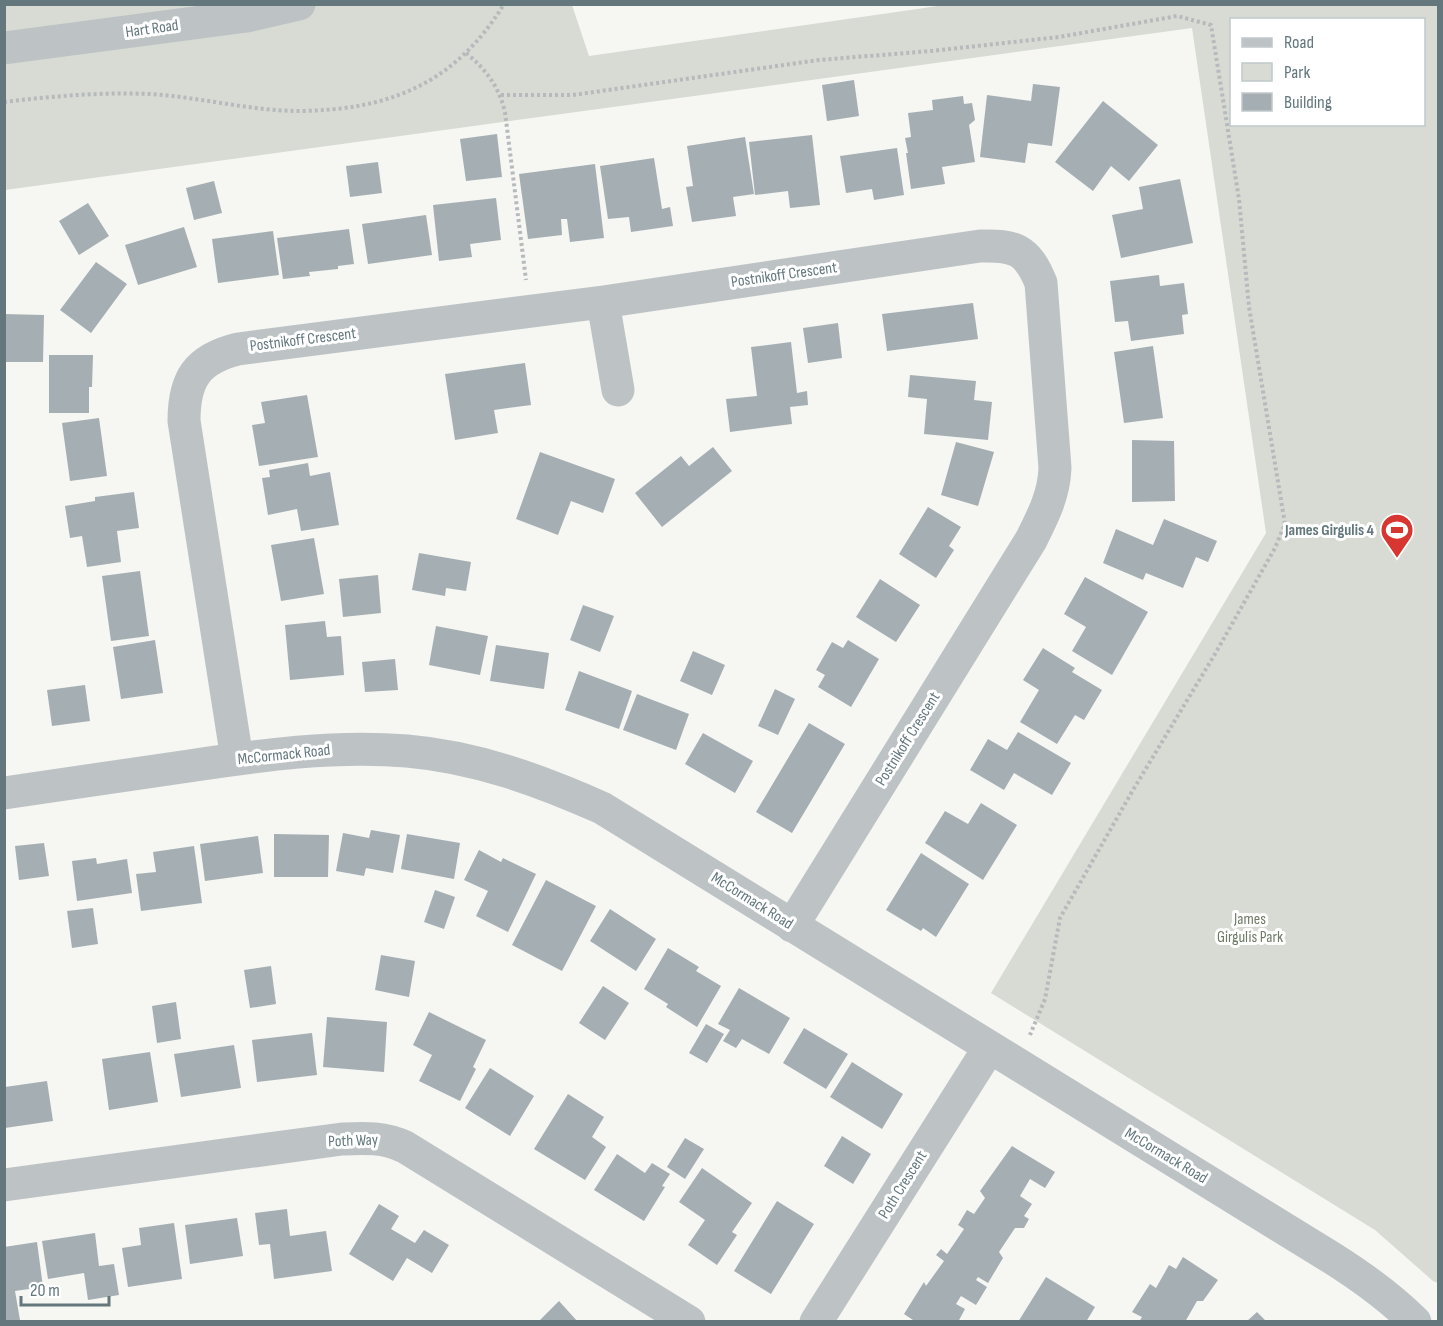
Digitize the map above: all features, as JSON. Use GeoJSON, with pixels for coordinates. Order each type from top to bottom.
{"type":"FeatureCollection","features":[{"type":"Feature","properties":{"kind":"street","name":"Hart Road"},"geometry":{"type":"LineString","coordinates":[[4,48],[247,16],[299,4]]}},
{"type":"Feature","properties":{"kind":"street","name":"Postnikoff Crescent"},"geometry":{"type":"LineString","coordinates":[[237,759],[184,421],[184,401],[189,383],[201,366],[217,354],[238,349],[603,302],[980,246],[999,245],[1017,249],[1032,261],[1041,283],[1055,468],[1054,487],[1050,500],[1031,540],[792,926]]}},
{"type":"Feature","properties":{"kind":"street"},"geometry":{"type":"LineString","coordinates":[[603,302],[618,390]]}},
{"type":"Feature","properties":{"kind":"street","name":"McCormack Road"},"geometry":{"type":"LineString","coordinates":[[4,793],[237,759],[365,748],[408,751],[498,767],[551,785],[602,808],[1365,1279],[1395,1302],[1415,1322]]}},
{"type":"Feature","properties":{"kind":"street","name":"Poth Crescent"},"geometry":{"type":"LineString","coordinates":[[816,1322],[989,1048]]}},
{"type":"Feature","properties":{"kind":"street","name":"Poth Way"},"geometry":{"type":"LineString","coordinates":[[4,1185],[342,1139],[390,1140],[405,1147],[689,1322]]}},
{"type":"Feature","properties":{"kind":"path"},"geometry":{"type":"LineString","coordinates":[[4,102],[93,93],[153,94],[299,111],[353,107],[393,98],[423,86],[448,69],[475,45],[504,4]]}},
{"type":"Feature","properties":{"kind":"path"},"geometry":{"type":"LineString","coordinates":[[466,53],[490,76],[501,95],[530,311]]}},
{"type":"Feature","properties":{"kind":"green space","name":"James Girgulis Park"},"geometry":{"type":"Polygon","coordinates":[[[952,4],[1438,5],[1438,1283],[1375,1230],[991,993],[1266,533],[1192,28],[5,190],[4,5],[572,5],[589,56],[952,4]]]}},
{"type":"Feature","properties":{"kind":"building"},"geometry":{"type":"Polygon","coordinates":[[[854,80],[859,116],[827,121],[822,85],[854,80]]]}},
{"type":"Feature","properties":{"kind":"building"},"geometry":{"type":"Polygon","coordinates":[[[1033,84],[1060,87],[1052,146],[1028,143],[1025,163],[980,157],[987,95],[1031,101],[1033,84]]]}},
{"type":"Feature","properties":{"kind":"building"},"geometry":{"type":"Polygon","coordinates":[[[963,96],[964,104],[972,103],[975,120],[969,125],[975,162],[942,167],[945,184],[911,189],[905,138],[911,137],[908,113],[933,110],[932,100],[963,96]]]}},
{"type":"Feature","properties":{"kind":"building"},"geometry":{"type":"Polygon","coordinates":[[[1103,101],[1158,145],[1129,181],[1111,166],[1093,191],[1055,162],[1103,101]]]}},
{"type":"Feature","properties":{"kind":"building"},"geometry":{"type":"Polygon","coordinates":[[[497,134],[502,177],[466,181],[460,139],[497,134]]]}},
{"type":"Feature","properties":{"kind":"building"},"geometry":{"type":"Polygon","coordinates":[[[812,135],[820,205],[790,208],[788,191],[755,195],[749,142],[812,135]]]}},
{"type":"Feature","properties":{"kind":"building"},"geometry":{"type":"Polygon","coordinates":[[[745,137],[754,194],[733,197],[736,216],[692,222],[686,187],[693,186],[687,146],[745,137]]]}},
{"type":"Feature","properties":{"kind":"building"},"geometry":{"type":"Polygon","coordinates":[[[897,148],[904,195],[874,200],[872,189],[846,193],[840,156],[897,148]]]}},
{"type":"Feature","properties":{"kind":"building"},"geometry":{"type":"Polygon","coordinates":[[[654,158],[662,209],[670,207],[673,226],[631,232],[629,217],[608,219],[600,166],[654,158]]]}},
{"type":"Feature","properties":{"kind":"building"},"geometry":{"type":"Polygon","coordinates":[[[378,162],[382,193],[350,197],[346,166],[378,162]]]}},
{"type":"Feature","properties":{"kind":"building"},"geometry":{"type":"Polygon","coordinates":[[[595,164],[604,238],[570,242],[567,219],[561,219],[562,235],[528,239],[519,174],[595,164]]]}},
{"type":"Feature","properties":{"kind":"building"},"geometry":{"type":"Polygon","coordinates":[[[1180,179],[1193,243],[1121,258],[1112,215],[1143,209],[1139,187],[1180,179]]]}},
{"type":"Feature","properties":{"kind":"building"},"geometry":{"type":"Polygon","coordinates":[[[214,181],[222,213],[194,220],[186,188],[214,181]]]}},
{"type":"Feature","properties":{"kind":"building"},"geometry":{"type":"Polygon","coordinates":[[[496,198],[501,240],[470,244],[472,257],[439,261],[433,205],[496,198]]]}},
{"type":"Feature","properties":{"kind":"building"},"geometry":{"type":"Polygon","coordinates":[[[88,203],[109,236],[79,255],[59,221],[88,203]]]}},
{"type":"Feature","properties":{"kind":"building"},"geometry":{"type":"Polygon","coordinates":[[[426,215],[432,255],[368,264],[362,224],[426,215]]]}},
{"type":"Feature","properties":{"kind":"building"},"geometry":{"type":"Polygon","coordinates":[[[184,227],[197,267],[138,285],[125,245],[184,227]]]}},
{"type":"Feature","properties":{"kind":"building"},"geometry":{"type":"Polygon","coordinates":[[[349,229],[354,264],[338,266],[338,269],[309,272],[310,276],[283,279],[277,238],[349,229]]]}},
{"type":"Feature","properties":{"kind":"building"},"geometry":{"type":"Polygon","coordinates":[[[273,231],[279,275],[218,283],[212,239],[273,231]]]}},
{"type":"Feature","properties":{"kind":"building"},"geometry":{"type":"Polygon","coordinates":[[[96,262],[127,284],[91,333],[60,310],[96,262]]]}},
{"type":"Feature","properties":{"kind":"building"},"geometry":{"type":"Polygon","coordinates":[[[1159,275],[1160,286],[1184,283],[1188,314],[1182,315],[1184,334],[1131,341],[1128,321],[1115,322],[1110,281],[1159,275]]]}},
{"type":"Feature","properties":{"kind":"building"},"geometry":{"type":"Polygon","coordinates":[[[973,303],[978,339],[887,351],[882,314],[973,303]]]}},
{"type":"Feature","properties":{"kind":"building"},"geometry":{"type":"Polygon","coordinates":[[[4,314],[44,315],[43,362],[4,362],[4,314]]]}},
{"type":"Feature","properties":{"kind":"building"},"geometry":{"type":"Polygon","coordinates":[[[838,323],[842,358],[808,363],[803,328],[838,323]]]}},
{"type":"Feature","properties":{"kind":"building"},"geometry":{"type":"Polygon","coordinates":[[[791,342],[797,393],[807,391],[808,405],[790,407],[792,424],[730,432],[726,399],[757,396],[751,347],[791,342]]]}},
{"type":"Feature","properties":{"kind":"building"},"geometry":{"type":"Polygon","coordinates":[[[1153,346],[1163,418],[1124,423],[1114,352],[1153,346]]]}},
{"type":"Feature","properties":{"kind":"building"},"geometry":{"type":"Polygon","coordinates":[[[49,355],[93,355],[89,413],[49,413],[49,355]]]}},
{"type":"Feature","properties":{"kind":"building"},"geometry":{"type":"Polygon","coordinates":[[[525,363],[531,405],[494,410],[498,433],[455,440],[445,374],[525,363]]]}},
{"type":"Feature","properties":{"kind":"building"},"geometry":{"type":"Polygon","coordinates":[[[910,375],[976,381],[974,400],[992,402],[988,440],[924,434],[927,399],[908,397],[910,375]]]}},
{"type":"Feature","properties":{"kind":"building"},"geometry":{"type":"Polygon","coordinates":[[[307,395],[318,457],[259,466],[252,425],[265,423],[261,402],[307,395]]]}},
{"type":"Feature","properties":{"kind":"building"},"geometry":{"type":"Polygon","coordinates":[[[99,418],[107,476],[70,481],[62,423],[99,418]]]}},
{"type":"Feature","properties":{"kind":"building"},"geometry":{"type":"Polygon","coordinates":[[[1132,440],[1174,441],[1175,501],[1132,502],[1132,440]]]}},
{"type":"Feature","properties":{"kind":"building"},"geometry":{"type":"Polygon","coordinates":[[[956,442],[994,452],[978,506],[941,495],[956,442]]]}},
{"type":"Feature","properties":{"kind":"building"},"geometry":{"type":"Polygon","coordinates":[[[713,447],[732,471],[662,527],[635,493],[681,456],[689,466],[713,447]]]}},
{"type":"Feature","properties":{"kind":"building"},"geometry":{"type":"Polygon","coordinates":[[[540,452],[615,479],[603,513],[571,501],[558,535],[516,519],[540,452]]]}},
{"type":"Feature","properties":{"kind":"building"},"geometry":{"type":"Polygon","coordinates":[[[308,463],[310,476],[330,472],[339,525],[301,531],[297,509],[268,515],[262,478],[270,477],[269,470],[308,463]]]}},
{"type":"Feature","properties":{"kind":"building"},"geometry":{"type":"Polygon","coordinates":[[[134,492],[139,528],[117,531],[121,562],[87,567],[82,536],[70,538],[65,506],[95,501],[95,497],[134,492]]]}},
{"type":"Feature","properties":{"kind":"building"},"geometry":{"type":"Polygon","coordinates":[[[928,507],[961,527],[949,546],[954,550],[936,578],[899,554],[928,507]]]}},
{"type":"Feature","properties":{"kind":"building"},"geometry":{"type":"Polygon","coordinates":[[[1164,519],[1217,541],[1208,562],[1196,557],[1183,588],[1146,573],[1143,580],[1103,563],[1116,529],[1153,545],[1164,519]]]}},
{"type":"Feature","properties":{"kind":"building"},"geometry":{"type":"Polygon","coordinates":[[[314,538],[324,594],[281,601],[271,545],[314,538]]]}},
{"type":"Feature","properties":{"kind":"building"},"geometry":{"type":"Polygon","coordinates":[[[419,553],[471,562],[466,591],[446,588],[445,596],[412,590],[419,553]]]}},
{"type":"Feature","properties":{"kind":"building"},"geometry":{"type":"Polygon","coordinates":[[[140,571],[149,636],[111,641],[102,576],[140,571]]]}},
{"type":"Feature","properties":{"kind":"building"},"geometry":{"type":"Polygon","coordinates":[[[378,575],[381,613],[343,617],[339,579],[378,575]]]}},
{"type":"Feature","properties":{"kind":"building"},"geometry":{"type":"Polygon","coordinates":[[[1085,577],[1148,612],[1112,675],[1072,651],[1086,627],[1064,614],[1085,577]]]}},
{"type":"Feature","properties":{"kind":"building"},"geometry":{"type":"Polygon","coordinates":[[[880,579],[920,605],[896,642],[856,617],[880,579]]]}},
{"type":"Feature","properties":{"kind":"building"},"geometry":{"type":"Polygon","coordinates":[[[583,605],[614,616],[600,652],[570,640],[583,605]]]}},
{"type":"Feature","properties":{"kind":"building"},"geometry":{"type":"Polygon","coordinates":[[[325,621],[327,637],[341,636],[344,675],[290,680],[285,625],[325,621]]]}},
{"type":"Feature","properties":{"kind":"building"},"geometry":{"type":"Polygon","coordinates":[[[436,626],[488,636],[480,675],[429,665],[436,626]]]}},
{"type":"Feature","properties":{"kind":"building"},"geometry":{"type":"Polygon","coordinates":[[[155,640],[163,693],[121,699],[113,647],[155,640]]]}},
{"type":"Feature","properties":{"kind":"building"},"geometry":{"type":"Polygon","coordinates":[[[848,640],[879,659],[851,707],[818,687],[825,675],[816,670],[832,642],[843,648],[848,640]]]}},
{"type":"Feature","properties":{"kind":"building"},"geometry":{"type":"Polygon","coordinates":[[[496,645],[549,653],[544,689],[490,681],[496,645]]]}},
{"type":"Feature","properties":{"kind":"building"},"geometry":{"type":"Polygon","coordinates":[[[1043,648],[1075,668],[1072,672],[1102,690],[1084,720],[1075,715],[1057,744],[1020,722],[1039,690],[1023,680],[1043,648]]]}},
{"type":"Feature","properties":{"kind":"building"},"geometry":{"type":"Polygon","coordinates":[[[693,651],[725,665],[712,695],[680,681],[693,651]]]}},
{"type":"Feature","properties":{"kind":"building"},"geometry":{"type":"Polygon","coordinates":[[[395,659],[398,690],[365,692],[362,662],[395,659]]]}},
{"type":"Feature","properties":{"kind":"building"},"geometry":{"type":"Polygon","coordinates":[[[579,671],[632,691],[619,729],[565,710],[579,671]]]}},
{"type":"Feature","properties":{"kind":"building"},"geometry":{"type":"Polygon","coordinates":[[[85,685],[90,721],[52,726],[47,690],[85,685]]]}},
{"type":"Feature","properties":{"kind":"building"},"geometry":{"type":"Polygon","coordinates":[[[775,689],[795,699],[778,735],[758,726],[775,689]]]}},
{"type":"Feature","properties":{"kind":"building"},"geometry":{"type":"Polygon","coordinates":[[[637,694],[689,714],[676,750],[623,730],[637,694]]]}},
{"type":"Feature","properties":{"kind":"building"},"geometry":{"type":"Polygon","coordinates":[[[809,723],[845,744],[792,833],[756,812],[809,723]]]}},
{"type":"Feature","properties":{"kind":"building"},"geometry":{"type":"Polygon","coordinates":[[[1018,732],[1071,763],[1052,795],[1014,773],[1004,790],[970,770],[988,739],[1007,750],[1018,732]]]}},
{"type":"Feature","properties":{"kind":"building"},"geometry":{"type":"Polygon","coordinates":[[[703,733],[753,761],[735,793],[685,764],[703,733]]]}},
{"type":"Feature","properties":{"kind":"building"},"geometry":{"type":"Polygon","coordinates":[[[981,803],[1017,825],[983,880],[925,843],[945,811],[968,824],[981,803]]]}},
{"type":"Feature","properties":{"kind":"building"},"geometry":{"type":"Polygon","coordinates":[[[371,830],[400,835],[393,873],[366,868],[364,876],[336,871],[343,833],[369,838],[371,830]]]}},
{"type":"Feature","properties":{"kind":"building"},"geometry":{"type":"Polygon","coordinates":[[[274,834],[329,835],[328,877],[274,877],[274,834]]]}},
{"type":"Feature","properties":{"kind":"building"},"geometry":{"type":"Polygon","coordinates":[[[407,834],[460,843],[454,879],[401,869],[407,834]]]}},
{"type":"Feature","properties":{"kind":"building"},"geometry":{"type":"Polygon","coordinates":[[[258,836],[263,873],[205,881],[200,844],[258,836]]]}},
{"type":"Feature","properties":{"kind":"building"},"geometry":{"type":"Polygon","coordinates":[[[44,843],[49,876],[19,880],[15,846],[44,843]]]}},
{"type":"Feature","properties":{"kind":"building"},"geometry":{"type":"Polygon","coordinates":[[[194,846],[202,903],[141,911],[136,874],[156,872],[153,852],[194,846]]]}},
{"type":"Feature","properties":{"kind":"building"},"geometry":{"type":"Polygon","coordinates":[[[479,850],[501,862],[503,858],[536,874],[508,932],[476,916],[488,891],[464,880],[479,850]]]}},
{"type":"Feature","properties":{"kind":"building"},"geometry":{"type":"Polygon","coordinates":[[[921,853],[969,884],[936,937],[923,928],[921,931],[886,910],[921,853]]]}},
{"type":"Feature","properties":{"kind":"building"},"geometry":{"type":"Polygon","coordinates":[[[96,858],[97,864],[127,859],[132,893],[77,901],[72,861],[96,858]]]}},
{"type":"Feature","properties":{"kind":"building"},"geometry":{"type":"Polygon","coordinates":[[[546,880],[596,906],[562,971],[512,945],[546,880]]]}},
{"type":"Feature","properties":{"kind":"building"},"geometry":{"type":"Polygon","coordinates":[[[435,890],[455,897],[444,929],[424,922],[435,890]]]}},
{"type":"Feature","properties":{"kind":"building"},"geometry":{"type":"Polygon","coordinates":[[[93,908],[98,944],[72,948],[67,911],[93,908]]]}},
{"type":"Feature","properties":{"kind":"building"},"geometry":{"type":"Polygon","coordinates":[[[610,909],[656,939],[636,971],[590,941],[610,909]]]}},
{"type":"Feature","properties":{"kind":"building"},"geometry":{"type":"Polygon","coordinates":[[[668,948],[699,967],[696,971],[721,986],[697,1027],[666,1007],[668,1004],[644,989],[668,948]]]}},
{"type":"Feature","properties":{"kind":"building"},"geometry":{"type":"Polygon","coordinates":[[[381,955],[415,961],[409,997],[375,990],[381,955]]]}},
{"type":"Feature","properties":{"kind":"building"},"geometry":{"type":"Polygon","coordinates":[[[271,966],[276,1004],[250,1008],[244,970],[271,966]]]}},
{"type":"Feature","properties":{"kind":"building"},"geometry":{"type":"Polygon","coordinates":[[[603,986],[629,1003],[605,1040],[579,1023],[603,986]]]}},
{"type":"Feature","properties":{"kind":"building"},"geometry":{"type":"Polygon","coordinates":[[[739,988],[790,1018],[769,1054],[742,1039],[736,1048],[723,1041],[730,1030],[718,1024],[739,988]]]}},
{"type":"Feature","properties":{"kind":"building"},"geometry":{"type":"Polygon","coordinates":[[[176,1002],[181,1039],[157,1043],[152,1006],[176,1002]]]}},
{"type":"Feature","properties":{"kind":"building"},"geometry":{"type":"Polygon","coordinates":[[[429,1012],[486,1040],[473,1067],[476,1069],[460,1101],[419,1081],[432,1055],[413,1045],[429,1012]]]}},
{"type":"Feature","properties":{"kind":"building"},"geometry":{"type":"Polygon","coordinates":[[[327,1017],[387,1022],[384,1072],[323,1067],[327,1017]]]}},
{"type":"Feature","properties":{"kind":"building"},"geometry":{"type":"Polygon","coordinates":[[[706,1024],[724,1034],[707,1063],[689,1053],[706,1024]]]}},
{"type":"Feature","properties":{"kind":"building"},"geometry":{"type":"Polygon","coordinates":[[[804,1028],[848,1054],[826,1089],[783,1063],[804,1028]]]}},
{"type":"Feature","properties":{"kind":"building"},"geometry":{"type":"Polygon","coordinates":[[[312,1033],[317,1075],[257,1082],[252,1040],[312,1033]]]}},
{"type":"Feature","properties":{"kind":"building"},"geometry":{"type":"Polygon","coordinates":[[[234,1045],[241,1088],[181,1097],[174,1054],[234,1045]]]}},
{"type":"Feature","properties":{"kind":"building"},"geometry":{"type":"Polygon","coordinates":[[[150,1052],[158,1102],[109,1110],[102,1059],[150,1052]]]}},
{"type":"Feature","properties":{"kind":"building"},"geometry":{"type":"Polygon","coordinates":[[[852,1062],[903,1094],[882,1129],[830,1097],[852,1062]]]}},
{"type":"Feature","properties":{"kind":"building"},"geometry":{"type":"Polygon","coordinates":[[[490,1068],[534,1096],[510,1136],[465,1108],[490,1068]]]}},
{"type":"Feature","properties":{"kind":"building"},"geometry":{"type":"Polygon","coordinates":[[[47,1081],[53,1121],[5,1128],[5,1087],[47,1081]]]}},
{"type":"Feature","properties":{"kind":"building"},"geometry":{"type":"Polygon","coordinates":[[[568,1094],[604,1117],[592,1137],[606,1147],[585,1180],[534,1149],[568,1094]]]}},
{"type":"Feature","properties":{"kind":"building"},"geometry":{"type":"Polygon","coordinates":[[[842,1136],[871,1154],[853,1184],[824,1166],[842,1136]]]}},
{"type":"Feature","properties":{"kind":"building"},"geometry":{"type":"Polygon","coordinates":[[[685,1138],[704,1149],[685,1179],[667,1167],[685,1138]]]}},
{"type":"Feature","properties":{"kind":"building"},"geometry":{"type":"Polygon","coordinates":[[[1012,1146],[1055,1172],[1045,1188],[1030,1179],[1020,1196],[1032,1204],[1024,1216],[1029,1219],[1024,1228],[1015,1228],[999,1252],[1003,1258],[988,1283],[978,1277],[976,1280],[987,1287],[976,1305],[961,1296],[956,1304],[965,1309],[958,1322],[916,1322],[904,1314],[924,1282],[926,1286],[944,1261],[936,1255],[941,1249],[947,1254],[964,1229],[958,1225],[967,1210],[974,1214],[985,1198],[980,1191],[1012,1146]]]}},
{"type":"Feature","properties":{"kind":"building"},"geometry":{"type":"Polygon","coordinates":[[[617,1154],[645,1173],[652,1163],[670,1174],[662,1186],[665,1187],[644,1221],[594,1190],[617,1154]]]}},
{"type":"Feature","properties":{"kind":"building"},"geometry":{"type":"Polygon","coordinates":[[[702,1168],[752,1203],[732,1232],[737,1235],[717,1265],[688,1245],[705,1220],[679,1202],[702,1168]]]}},
{"type":"Feature","properties":{"kind":"building"},"geometry":{"type":"Polygon","coordinates":[[[777,1201],[814,1224],[771,1294],[734,1271],[777,1201]]]}},
{"type":"Feature","properties":{"kind":"building"},"geometry":{"type":"Polygon","coordinates":[[[379,1204],[399,1216],[391,1229],[415,1243],[424,1230],[449,1245],[432,1273],[407,1258],[393,1281],[349,1254],[379,1204]]]}},
{"type":"Feature","properties":{"kind":"building"},"geometry":{"type":"Polygon","coordinates":[[[287,1209],[290,1236],[326,1231],[332,1271],[274,1279],[270,1244],[259,1245],[255,1213],[287,1209]]]}},
{"type":"Feature","properties":{"kind":"building"},"geometry":{"type":"Polygon","coordinates":[[[237,1218],[243,1256],[190,1264],[185,1225],[237,1218]]]}},
{"type":"Feature","properties":{"kind":"building"},"geometry":{"type":"Polygon","coordinates":[[[174,1223],[182,1279],[128,1287],[122,1248],[141,1245],[139,1228],[174,1223]]]}},
{"type":"Feature","properties":{"kind":"building"},"geometry":{"type":"Polygon","coordinates":[[[95,1233],[99,1266],[114,1264],[119,1295],[88,1300],[84,1273],[48,1279],[42,1241],[95,1233]]]}},
{"type":"Feature","properties":{"kind":"building"},"geometry":{"type":"Polygon","coordinates":[[[37,1242],[43,1287],[15,1291],[20,1320],[4,1322],[4,1247],[37,1242]]]}},
{"type":"Feature","properties":{"kind":"building"},"geometry":{"type":"Polygon","coordinates":[[[1183,1257],[1218,1280],[1203,1301],[1197,1301],[1185,1322],[1139,1322],[1142,1317],[1132,1312],[1150,1284],[1156,1288],[1169,1265],[1176,1269],[1183,1257]]]}},
{"type":"Feature","properties":{"kind":"building"},"geometry":{"type":"Polygon","coordinates":[[[1046,1277],[1095,1307],[1086,1322],[1018,1322],[1046,1277]]]}},
{"type":"Feature","properties":{"kind":"building"},"geometry":{"type":"Polygon","coordinates":[[[559,1301],[578,1322],[538,1322],[559,1301]]]}},
{"type":"Feature","properties":{"kind":"building"},"geometry":{"type":"Polygon","coordinates":[[[1257,1312],[1267,1322],[1246,1322],[1257,1312]]]}},
{"type":"Feature","properties":{"kind":"place","name":"James Girgulis 4"},"geometry":{"type":"Point","coordinates":[1397,559]}}]}
